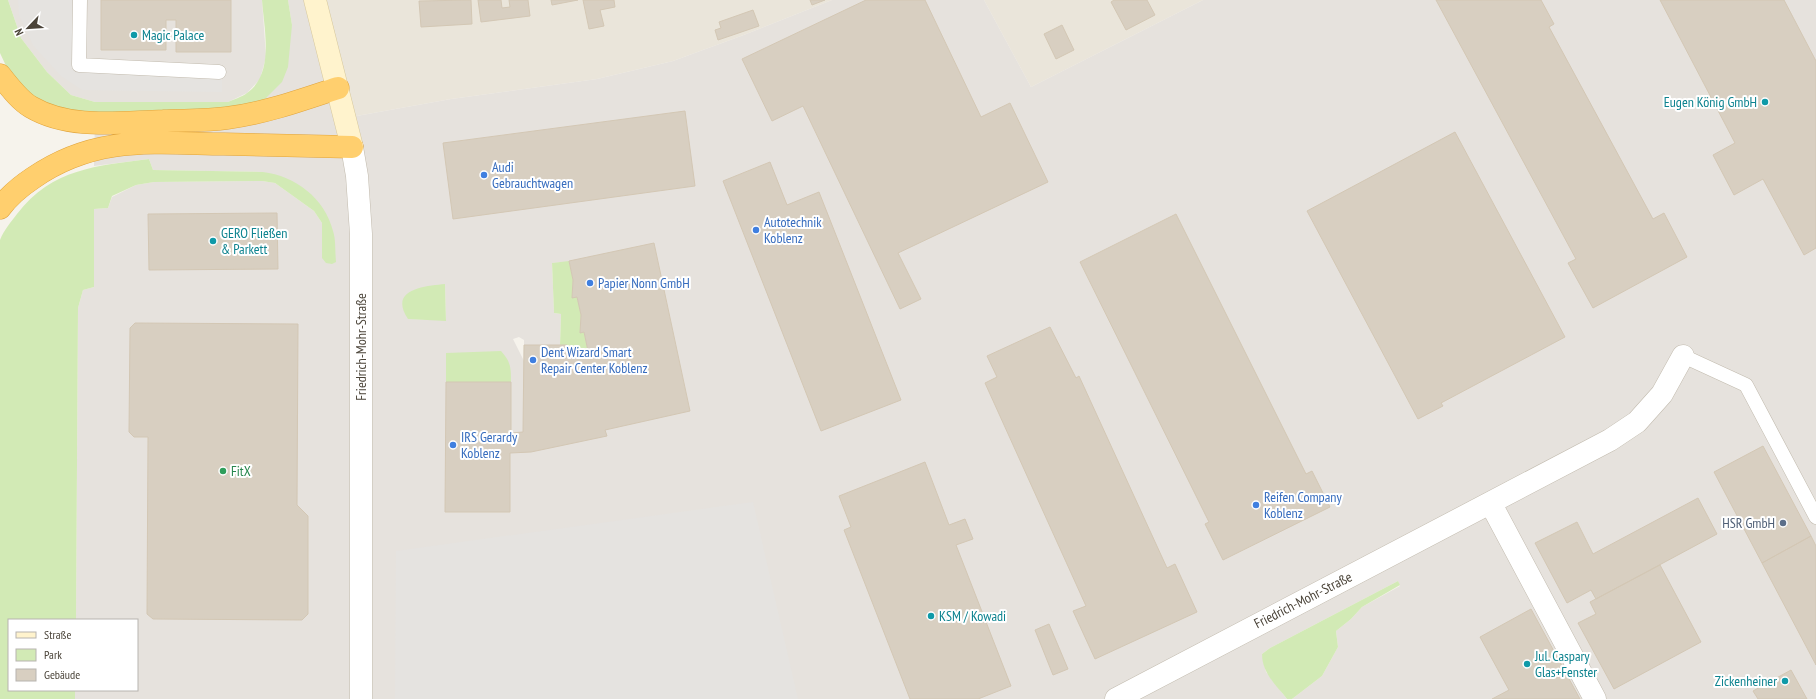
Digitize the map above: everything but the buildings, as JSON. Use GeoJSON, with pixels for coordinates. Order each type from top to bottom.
{"type":"FeatureCollection","features":[{"type":"Feature","properties":{"kind":"highway"},"geometry":{"type":"LineString","coordinates":[[0,74],[19,97],[31,107],[49,115],[61,118],[99,123],[226,118],[261,111],[338,88]]}},
{"type":"Feature","properties":{"kind":"highway"},"geometry":{"type":"LineString","coordinates":[[0,208],[5,201],[21,186],[43,171],[60,161],[82,152],[102,147],[143,143],[352,147]]}},
{"type":"Feature","properties":{"kind":"street","name":"Friedrich-Mohr-Straße"},"geometry":{"type":"LineString","coordinates":[[315,0],[352,147],[357,176],[361,234],[361,699]]}},
{"type":"Feature","properties":{"kind":"street","name":"Friedrich-Mohr-Straße"},"geometry":{"type":"LineString","coordinates":[[1116,699],[1214,646],[1491,504],[1610,440],[1637,422],[1662,394],[1683,356]]}},
{"type":"Feature","properties":{"kind":"street"},"geometry":{"type":"LineString","coordinates":[[1491,504],[1595,699]]}},
{"type":"Feature","properties":{"kind":"lane"},"geometry":{"type":"LineString","coordinates":[[80,0],[80,66],[219,72]]}},
{"type":"Feature","properties":{"kind":"lane"},"geometry":{"type":"LineString","coordinates":[[1683,356],[1746,385],[1816,517]]}},
{"type":"Feature","properties":{"kind":"shaded area"},"geometry":{"type":"Polygon","coordinates":[[[8,0],[262,0],[266,57],[260,79],[247,93],[228,102],[95,102],[71,95],[47,72],[21,38],[8,0]]]}},
{"type":"Feature","properties":{"kind":"shaded area"},"geometry":{"type":"Polygon","coordinates":[[[18,0],[85,0],[84,62],[222,65],[222,92],[82,90],[61,76],[33,45],[19,15],[18,0]]]}},
{"type":"Feature","properties":{"kind":"shaded area"},"geometry":{"type":"Polygon","coordinates":[[[288,0],[318,0],[351,117],[451,99],[597,79],[673,61],[832,0],[984,0],[1031,87],[1203,0],[1816,0],[1816,699],[1292,699],[1322,676],[1338,647],[1336,631],[1351,619],[1362,607],[1400,586],[1398,581],[1270,648],[1262,654],[1266,672],[1287,699],[75,699],[75,691],[138,691],[138,619],[76,619],[78,308],[83,290],[94,287],[94,209],[108,208],[112,197],[136,185],[154,182],[262,181],[275,183],[314,211],[322,223],[322,258],[329,221],[263,172],[153,170],[149,159],[94,166],[95,115],[255,104],[292,25],[288,0]],[[569,262],[552,263],[554,313],[561,314],[560,344],[584,332],[580,333],[581,315],[577,297],[572,298],[573,280],[569,262]],[[445,284],[408,319],[446,320],[445,284]],[[519,337],[513,339],[524,361],[524,340],[519,337]]]}},
{"type":"Feature","properties":{"kind":"shaded area"},"geometry":{"type":"Polygon","coordinates":[[[318,0],[832,0],[673,61],[597,79],[451,99],[351,117],[318,0]]]}},
{"type":"Feature","properties":{"kind":"shaded area"},"geometry":{"type":"Polygon","coordinates":[[[984,0],[1203,0],[1031,87],[984,0]]]}},
{"type":"Feature","properties":{"kind":"shaded area"},"geometry":{"type":"Polygon","coordinates":[[[753,502],[798,699],[395,699],[396,551],[753,502]]]}},
{"type":"Feature","properties":{"kind":"green space"},"geometry":{"type":"Polygon","coordinates":[[[0,0],[8,0],[21,38],[47,72],[71,95],[95,102],[228,102],[247,93],[256,84],[265,62],[266,37],[262,0],[288,0],[292,25],[288,67],[282,82],[265,99],[240,109],[95,115],[52,108],[29,94],[7,68],[0,53],[0,0]]]}},
{"type":"Feature","properties":{"kind":"green space"},"geometry":{"type":"Polygon","coordinates":[[[149,159],[153,170],[263,172],[286,178],[307,191],[323,208],[329,219],[335,238],[336,262],[332,264],[326,263],[322,258],[322,223],[314,211],[275,183],[262,181],[154,182],[136,185],[112,196],[108,208],[94,209],[94,287],[83,290],[78,308],[76,619],[8,619],[8,691],[75,691],[75,699],[0,699],[0,240],[17,214],[45,187],[60,178],[77,172],[111,164],[149,159]]]}},
{"type":"Feature","properties":{"kind":"green space"},"geometry":{"type":"Polygon","coordinates":[[[569,261],[573,280],[572,297],[577,297],[581,315],[580,333],[584,332],[588,351],[569,354],[567,345],[560,345],[561,314],[554,313],[552,263],[569,261]]]}},
{"type":"Feature","properties":{"kind":"green space"},"geometry":{"type":"Polygon","coordinates":[[[445,284],[446,321],[408,319],[403,309],[403,301],[406,295],[419,288],[445,284]]]}},
{"type":"Feature","properties":{"kind":"green space"},"geometry":{"type":"Polygon","coordinates":[[[501,351],[510,365],[511,382],[446,382],[446,353],[501,351]]]}},
{"type":"Feature","properties":{"kind":"green space"},"geometry":{"type":"Polygon","coordinates":[[[1398,581],[1400,585],[1362,607],[1351,619],[1336,631],[1338,647],[1322,676],[1292,699],[1287,699],[1267,673],[1264,667],[1262,654],[1270,648],[1398,581]]]}},
{"type":"Feature","properties":{"kind":"place","name":"Magic Palace"},"geometry":{"type":"Point","coordinates":[134,35]}},
{"type":"Feature","properties":{"kind":"place","name":"Eugen König GmbH"},"geometry":{"type":"Point","coordinates":[1765,102]}},
{"type":"Feature","properties":{"kind":"place","name":"Audi Gebrauchtwagen"},"geometry":{"type":"Point","coordinates":[484,175]}},
{"type":"Feature","properties":{"kind":"place","name":"Autotechnik Koblenz"},"geometry":{"type":"Point","coordinates":[756,230]}},
{"type":"Feature","properties":{"kind":"place","name":"GERO Fließen & Parkett"},"geometry":{"type":"Point","coordinates":[213,241]}},
{"type":"Feature","properties":{"kind":"place","name":"Papier Nonn GmbH"},"geometry":{"type":"Point","coordinates":[590,283]}},
{"type":"Feature","properties":{"kind":"place","name":"Dent Wizard Smart Repair Center Koblenz"},"geometry":{"type":"Point","coordinates":[533,360]}},
{"type":"Feature","properties":{"kind":"place","name":"IRS Gerardy Koblenz"},"geometry":{"type":"Point","coordinates":[453,445]}},
{"type":"Feature","properties":{"kind":"place","name":"FitX"},"geometry":{"type":"Point","coordinates":[223,471]}},
{"type":"Feature","properties":{"kind":"place","name":"Reifen Company Koblenz"},"geometry":{"type":"Point","coordinates":[1256,505]}},
{"type":"Feature","properties":{"kind":"place","name":"HSR GmbH"},"geometry":{"type":"Point","coordinates":[1783,523]}},
{"type":"Feature","properties":{"kind":"place","name":"KSM / Kowadi"},"geometry":{"type":"Point","coordinates":[931,616]}},
{"type":"Feature","properties":{"kind":"place","name":"Jul. Caspary Glas+Fenster"},"geometry":{"type":"Point","coordinates":[1527,664]}},
{"type":"Feature","properties":{"kind":"place","name":"Zickenheiner"},"geometry":{"type":"Point","coordinates":[1785,681]}}]}
